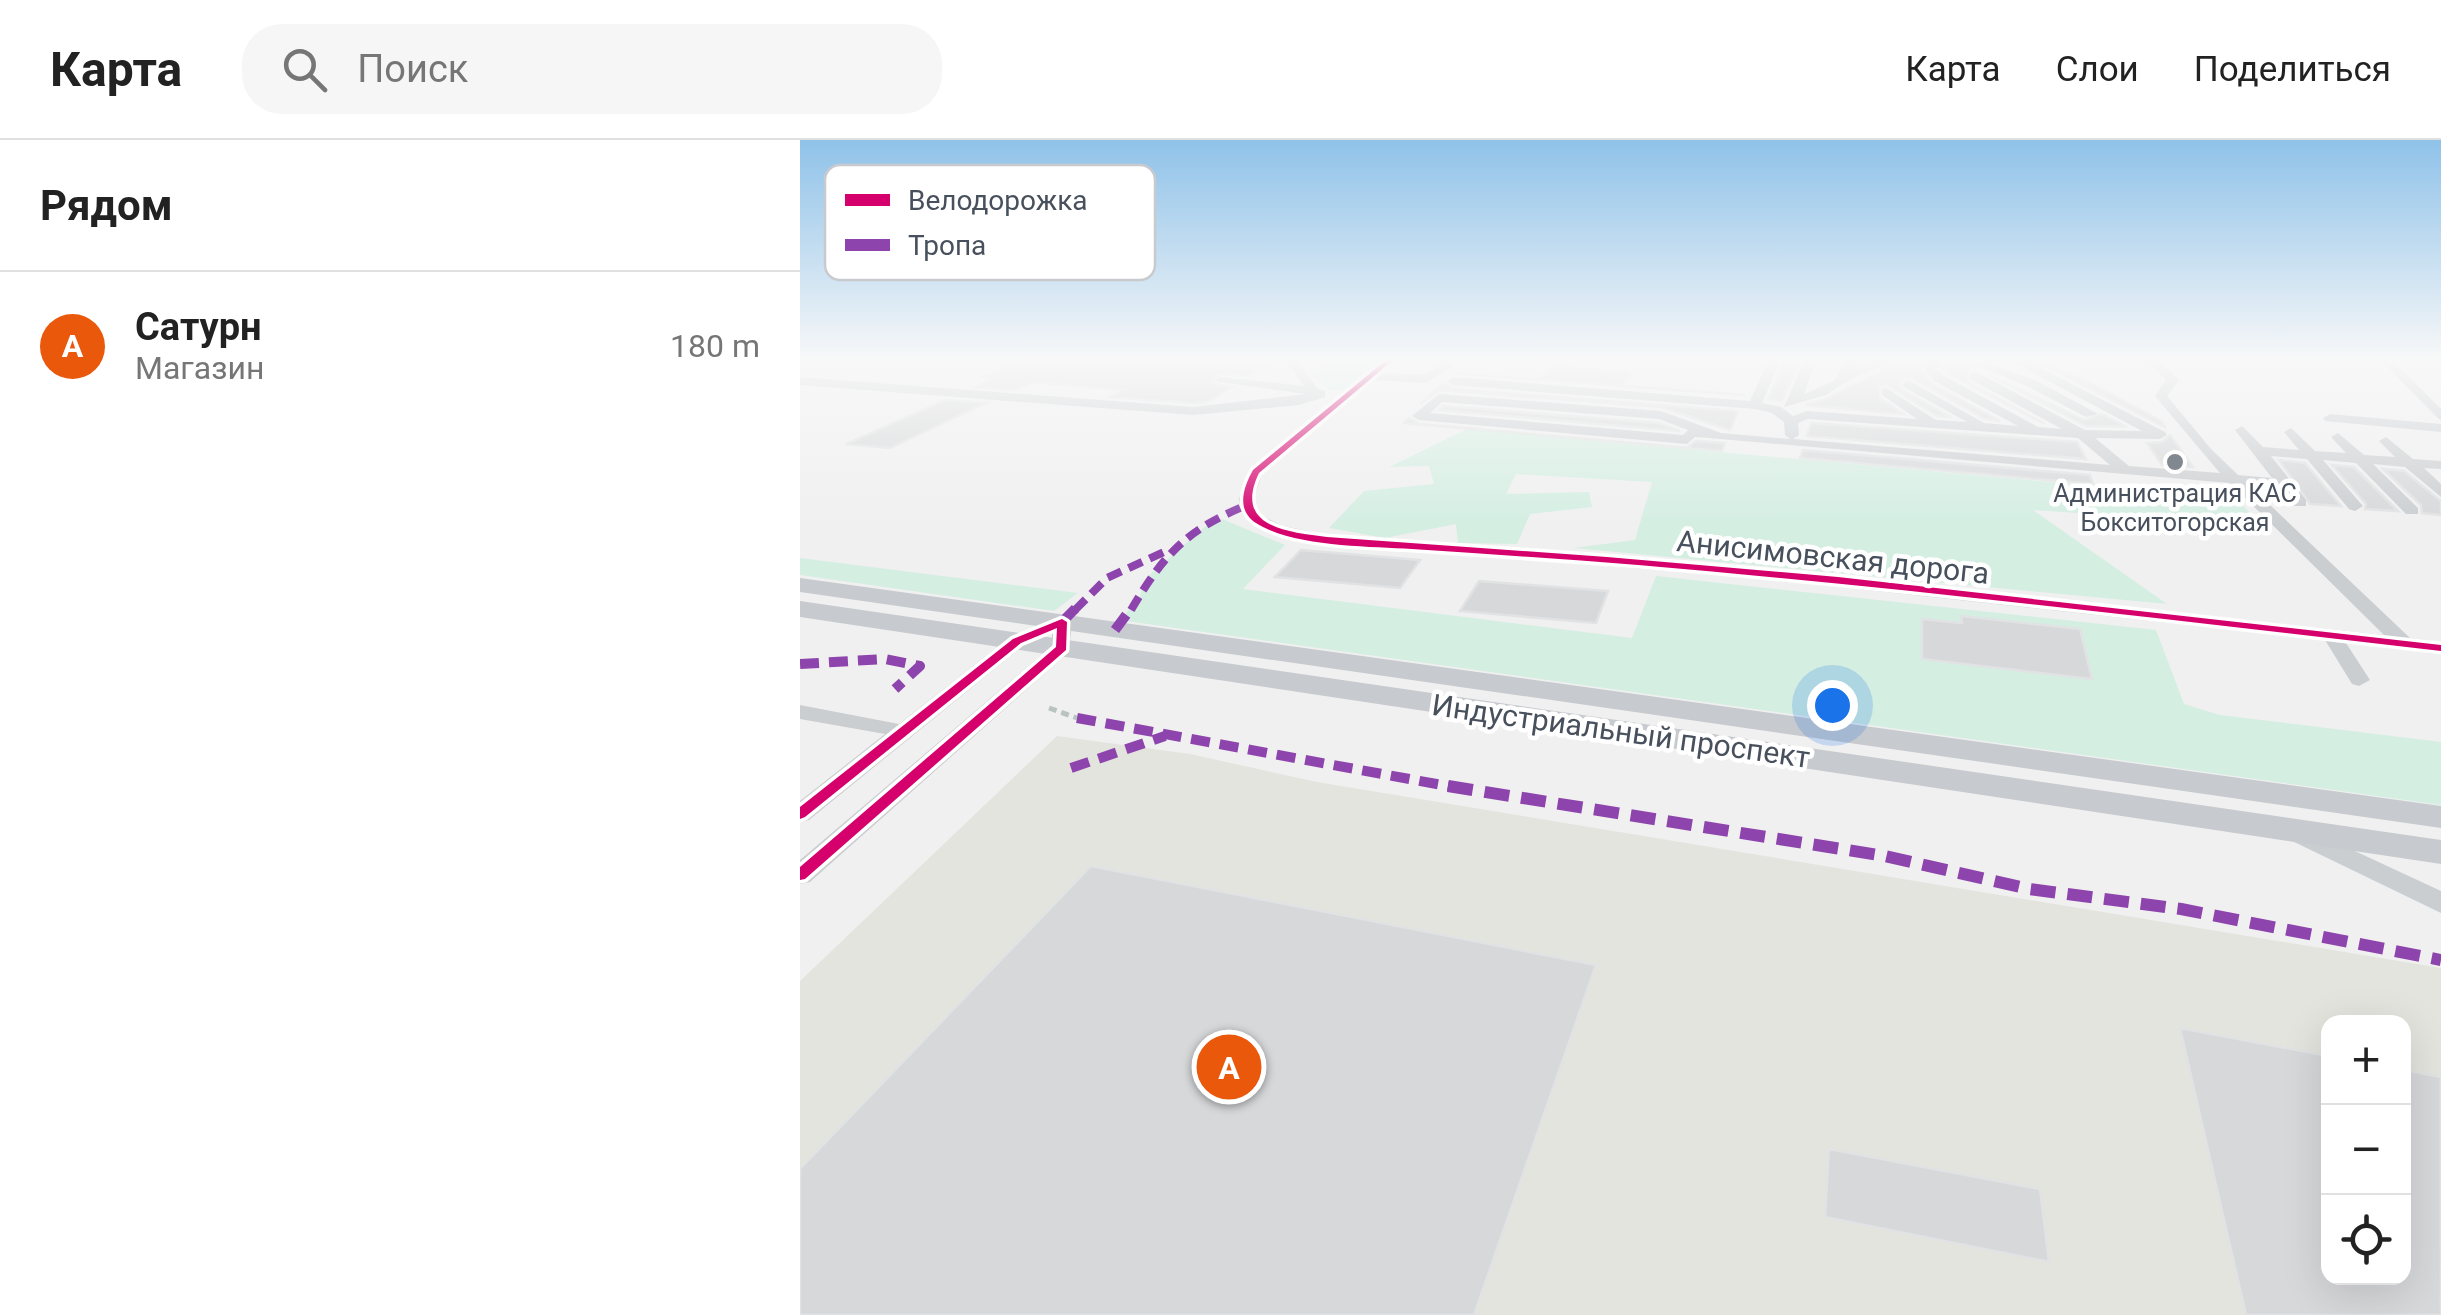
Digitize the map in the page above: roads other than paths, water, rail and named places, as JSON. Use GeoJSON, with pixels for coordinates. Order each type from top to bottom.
{"type":"FeatureCollection","features":[{"type":"Feature","properties":{"kind":"main road","name":"Индустриальный проспект"},"geometry":{"type":"LineString","coordinates":[[800,585],[1062,635],[2441,852]]}},
{"type":"Feature","properties":{"kind":"main road","name":"Индустриальный проспект"},"geometry":{"type":"LineString","coordinates":[[800,610],[1016,642],[1062,635],[2441,817]]}},
{"type":"Feature","properties":{"kind":"street","name":"Анисимовская дорога"},"geometry":{"type":"LineString","coordinates":[[1324,416],[1256,472],[1246,489],[1249,513],[1258,522],[1304,536],[1722,569],[2441,648]]}},
{"type":"Feature","properties":{"kind":"street"},"geometry":{"type":"LineString","coordinates":[[1418,416],[1687,440],[1690,434],[1713,434],[1792,444],[2282,483]]}},
{"type":"Feature","properties":{"kind":"street"},"geometry":{"type":"LineString","coordinates":[[1663,416],[1713,434]]}},
{"type":"Feature","properties":{"kind":"street"},"geometry":{"type":"LineString","coordinates":[[1782,416],[1791,424],[2102,451]]}},
{"type":"Feature","properties":{"kind":"street"},"geometry":{"type":"LineString","coordinates":[[1791,424],[1806,416]]}},
{"type":"Feature","properties":{"kind":"street"},"geometry":{"type":"LineString","coordinates":[[1820,416],[2082,434],[2160,435],[2125,416]]}},
{"type":"Feature","properties":{"kind":"street"},"geometry":{"type":"LineString","coordinates":[[1866,416],[1879,420]]}},
{"type":"Feature","properties":{"kind":"street"},"geometry":{"type":"LineString","coordinates":[[1922,416],[1934,424]]}},
{"type":"Feature","properties":{"kind":"street"},"geometry":{"type":"LineString","coordinates":[[1964,416],[1986,428]]}},
{"type":"Feature","properties":{"kind":"street"},"geometry":{"type":"LineString","coordinates":[[2009,416],[2038,431]]}},
{"type":"Feature","properties":{"kind":"street"},"geometry":{"type":"LineString","coordinates":[[2052,416],[2082,434],[2126,471]]}},
{"type":"Feature","properties":{"kind":"street"},"geometry":{"type":"LineString","coordinates":[[2095,416],[2132,435]]}},
{"type":"Feature","properties":{"kind":"street"},"geometry":{"type":"LineString","coordinates":[[2177,416],[2206,452],[2404,644]]}},
{"type":"Feature","properties":{"kind":"street"},"geometry":{"type":"LineString","coordinates":[[2330,418],[2441,428]]}},
{"type":"Feature","properties":{"kind":"street"},"geometry":{"type":"LineString","coordinates":[[1791,424],[1792,444]]}},
{"type":"Feature","properties":{"kind":"street"},"geometry":{"type":"LineString","coordinates":[[2242,430],[2300,503]]}},
{"type":"Feature","properties":{"kind":"street"},"geometry":{"type":"LineString","coordinates":[[2291,432],[2355,506]]}},
{"type":"Feature","properties":{"kind":"street"},"geometry":{"type":"LineString","coordinates":[[2338,436],[2412,511]]}},
{"type":"Feature","properties":{"kind":"street"},"geometry":{"type":"LineString","coordinates":[[2386,441],[2441,492]]}},
{"type":"Feature","properties":{"kind":"street"},"geometry":{"type":"LineString","coordinates":[[2259,452],[2441,464]]}},
{"type":"Feature","properties":{"kind":"street"},"geometry":{"type":"LineString","coordinates":[[800,876],[1062,635]]}},
{"type":"Feature","properties":{"kind":"street"},"geometry":{"type":"LineString","coordinates":[[2332,636],[2359,680]]}},
{"type":"Feature","properties":{"kind":"street"},"geometry":{"type":"LineString","coordinates":[[800,814],[1016,642]]}},
{"type":"Feature","properties":{"kind":"street"},"geometry":{"type":"LineString","coordinates":[[800,712],[903,731]]}},
{"type":"Feature","properties":{"kind":"street"},"geometry":{"type":"LineString","coordinates":[[2292,830],[2441,903]]}},
{"type":"Feature","properties":{"kind":"place","name":"Администрация КАС Бокситогорская"},"geometry":{"type":"Point","coordinates":[2175,462]}},
{"type":"Feature","properties":{"kind":"place","name":"Сатурн"},"geometry":{"type":"Point","coordinates":[1229,1067]}}]}
